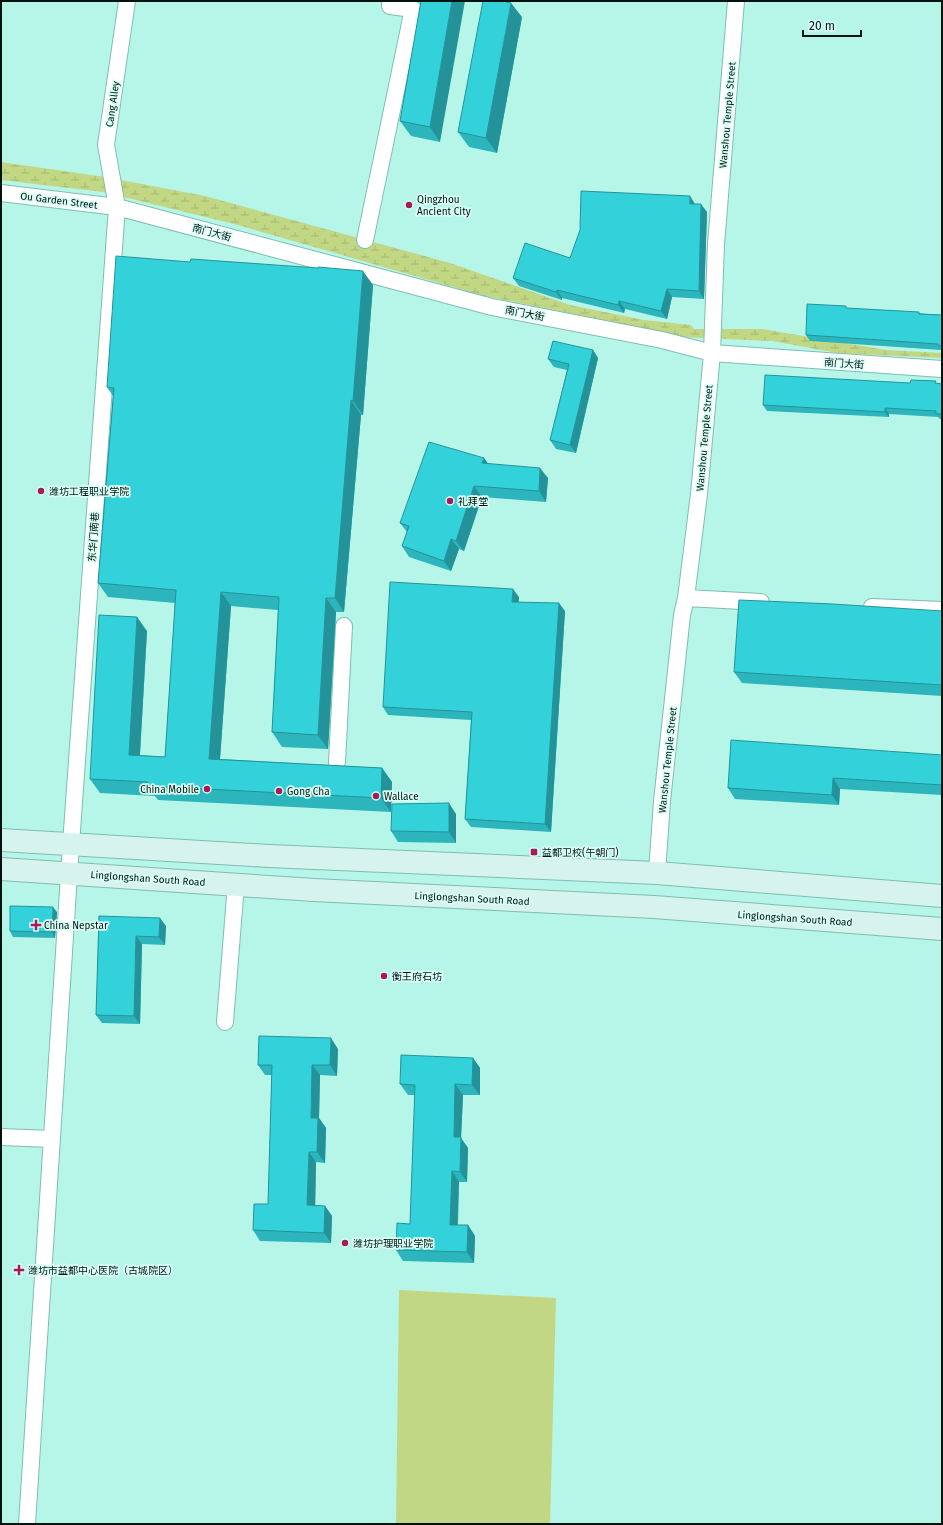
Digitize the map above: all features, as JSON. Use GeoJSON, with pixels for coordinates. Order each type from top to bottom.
{"type":"FeatureCollection","features":[{"type":"Feature","properties":{"kind":"main road"},"geometry":{"type":"LineString","coordinates":[[1,840],[277,856],[656,873],[942,896]]}},
{"type":"Feature","properties":{"kind":"main road","name":"Linglongshan South Road"},"geometry":{"type":"LineString","coordinates":[[1,869],[236,884],[654,907],[942,929]]}},
{"type":"Feature","properties":{"kind":"street","name":"Cang Alley"},"geometry":{"type":"LineString","coordinates":[[117,207],[106,146],[127,1]]}},
{"type":"Feature","properties":{"kind":"street"},"geometry":{"type":"LineString","coordinates":[[365,240],[413,9],[390,6],[390,1]]}},
{"type":"Feature","properties":{"kind":"street","name":"Wanshou Temple Street"},"geometry":{"type":"LineString","coordinates":[[656,873],[662,801],[682,616],[686,598],[699,494],[712,353],[716,244],[736,1]]}},
{"type":"Feature","properties":{"kind":"street","name":"Ou Garden Street"},"geometry":{"type":"LineString","coordinates":[[1,192],[117,207]]}},
{"type":"Feature","properties":{"kind":"street","name":"南门大街"},"geometry":{"type":"LineString","coordinates":[[117,207],[492,307],[662,340],[712,353],[942,369]]}},
{"type":"Feature","properties":{"kind":"street","name":"东华门南巷"},"geometry":{"type":"LineString","coordinates":[[27,1524],[69,873],[117,207]]}},
{"type":"Feature","properties":{"kind":"street"},"geometry":{"type":"LineString","coordinates":[[686,598],[779,602]]}},
{"type":"Feature","properties":{"kind":"street"},"geometry":{"type":"LineString","coordinates":[[857,606],[942,610]]}},
{"type":"Feature","properties":{"kind":"street"},"geometry":{"type":"LineString","coordinates":[[337,762],[344,626]]}},
{"type":"Feature","properties":{"kind":"street"},"geometry":{"type":"LineString","coordinates":[[226,1022],[236,884]]}},
{"type":"Feature","properties":{"kind":"street"},"geometry":{"type":"LineString","coordinates":[[1,1137],[52,1139]]}},
{"type":"Feature","properties":{"kind":"green space"},"geometry":{"type":"Polygon","coordinates":[[[1,162],[105,177],[205,196],[450,263],[570,305],[644,320],[691,325],[694,329],[762,329],[886,350],[942,353],[942,358],[838,353],[772,341],[680,337],[481,295],[234,224],[103,192],[1,180],[1,162]]]}},
{"type":"Feature","properties":{"kind":"green space"},"geometry":{"type":"Polygon","coordinates":[[[399,1290],[556,1298],[550,1524],[396,1524],[399,1290]]]}},
{"type":"Feature","properties":{"kind":"building"},"geometry":{"type":"Polygon","coordinates":[[[421,1],[452,1],[430,127],[400,121],[421,1]]]}},
{"type":"Feature","properties":{"kind":"building"},"geometry":{"type":"Polygon","coordinates":[[[483,1],[503,1],[511,3],[486,138],[458,132],[483,1]]]}},
{"type":"Feature","properties":{"kind":"building"},"geometry":{"type":"Polygon","coordinates":[[[581,191],[690,196],[690,204],[701,204],[699,291],[667,289],[661,311],[619,301],[618,305],[557,290],[556,292],[513,278],[525,243],[570,258],[580,230],[581,191]]]}},
{"type":"Feature","properties":{"kind":"building"},"geometry":{"type":"Polygon","coordinates":[[[116,256],[190,262],[191,259],[363,271],[335,598],[326,598],[318,735],[272,732],[279,597],[221,592],[209,759],[382,768],[381,798],[148,786],[148,782],[90,779],[99,615],[137,617],[129,755],[165,757],[176,590],[98,583],[114,388],[107,387],[116,256]]]}},
{"type":"Feature","properties":{"kind":"building"},"geometry":{"type":"Polygon","coordinates":[[[807,304],[942,315],[942,346],[938,344],[806,335],[807,304]]]}},
{"type":"Feature","properties":{"kind":"building"},"geometry":{"type":"Polygon","coordinates":[[[553,341],[593,350],[570,445],[550,440],[569,364],[548,359],[553,341]]]}},
{"type":"Feature","properties":{"kind":"building"},"geometry":{"type":"Polygon","coordinates":[[[765,375],[910,383],[911,380],[936,381],[935,383],[942,384],[942,414],[936,414],[936,411],[885,408],[885,412],[763,405],[765,375]]]}},
{"type":"Feature","properties":{"kind":"building","name":"礼拜堂"},"geometry":{"type":"Polygon","coordinates":[[[429,442],[484,458],[482,463],[540,468],[539,491],[474,486],[456,541],[451,539],[444,561],[402,546],[409,526],[400,523],[429,442]]]}},
{"type":"Feature","properties":{"kind":"building"},"geometry":{"type":"Polygon","coordinates":[[[390,582],[513,589],[512,602],[559,603],[545,824],[465,819],[472,712],[383,707],[390,582]]]}},
{"type":"Feature","properties":{"kind":"building"},"geometry":{"type":"Polygon","coordinates":[[[739,600],[942,611],[942,685],[734,672],[739,600]]]}},
{"type":"Feature","properties":{"kind":"building"},"geometry":{"type":"Polygon","coordinates":[[[731,740],[942,755],[942,785],[833,778],[832,795],[728,788],[731,740]]]}},
{"type":"Feature","properties":{"kind":"building"},"geometry":{"type":"Polygon","coordinates":[[[449,803],[449,832],[391,831],[392,804],[449,803]]]}},
{"type":"Feature","properties":{"kind":"building","name":"China Nepstar"},"geometry":{"type":"Polygon","coordinates":[[[10,906],[53,907],[52,932],[10,931],[10,906]]]}},
{"type":"Feature","properties":{"kind":"building"},"geometry":{"type":"Polygon","coordinates":[[[99,916],[160,918],[159,937],[136,936],[134,1016],[96,1015],[99,916]]]}},
{"type":"Feature","properties":{"kind":"building"},"geometry":{"type":"Polygon","coordinates":[[[259,1036],[331,1038],[330,1065],[312,1065],[311,1118],[318,1118],[317,1152],[309,1152],[307,1205],[325,1206],[324,1233],[253,1230],[254,1204],[268,1204],[272,1065],[258,1065],[259,1036]]]}},
{"type":"Feature","properties":{"kind":"building"},"geometry":{"type":"Polygon","coordinates":[[[401,1055],[473,1058],[472,1085],[455,1084],[454,1137],[461,1137],[460,1172],[452,1171],[450,1225],[468,1225],[467,1252],[396,1250],[397,1223],[410,1224],[415,1085],[400,1084],[401,1055]]]}},
{"type":"Feature","properties":{"kind":"place","name":"Qingzhou Ancient City"},"geometry":{"type":"Point","coordinates":[409,205]}},
{"type":"Feature","properties":{"kind":"place","name":"潍坊工程职业学院"},"geometry":{"type":"Point","coordinates":[41,491]}},
{"type":"Feature","properties":{"kind":"place","name":"礼拜堂"},"geometry":{"type":"Point","coordinates":[450,501]}},
{"type":"Feature","properties":{"kind":"place","name":"China Mobile"},"geometry":{"type":"Point","coordinates":[207,789]}},
{"type":"Feature","properties":{"kind":"place","name":"Gong Cha"},"geometry":{"type":"Point","coordinates":[279,791]}},
{"type":"Feature","properties":{"kind":"place","name":"Wallace"},"geometry":{"type":"Point","coordinates":[376,796]}},
{"type":"Feature","properties":{"kind":"place","name":"益都卫校(午朝门)"},"geometry":{"type":"Point","coordinates":[534,852]}},
{"type":"Feature","properties":{"kind":"place","name":"China Nepstar"},"geometry":{"type":"Point","coordinates":[36,925]}},
{"type":"Feature","properties":{"kind":"place","name":"衡王府石坊"},"geometry":{"type":"Point","coordinates":[384,976]}},
{"type":"Feature","properties":{"kind":"place","name":"潍坊护理职业学院"},"geometry":{"type":"Point","coordinates":[345,1243]}},
{"type":"Feature","properties":{"kind":"place","name":"潍坊市益都中心医院（古城院区）"},"geometry":{"type":"Point","coordinates":[19,1270]}}]}
